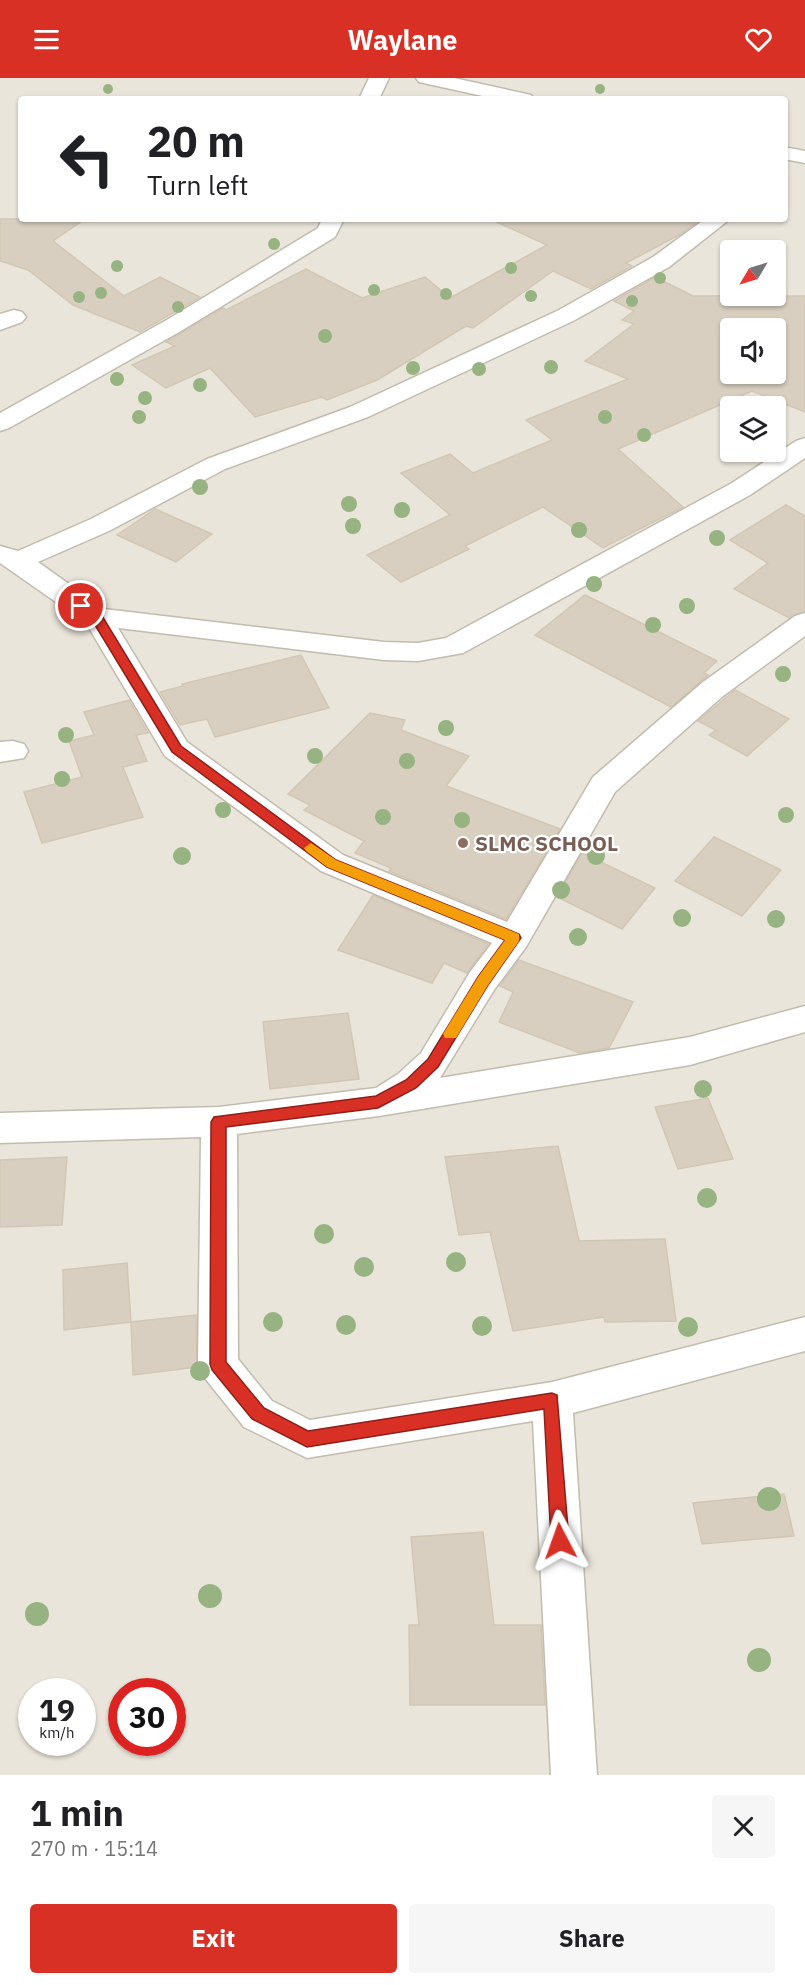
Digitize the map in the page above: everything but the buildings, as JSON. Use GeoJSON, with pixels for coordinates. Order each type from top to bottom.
{"type":"FeatureCollection","features":[{"type":"Feature","properties":{"kind":"street"},"geometry":{"type":"LineString","coordinates":[[370,96],[379,78]]}},
{"type":"Feature","properties":{"kind":"street"},"geometry":{"type":"LineString","coordinates":[[426,78],[510,96]]}},
{"type":"Feature","properties":{"kind":"street"},"geometry":{"type":"LineString","coordinates":[[788,154],[805,157]]}},
{"type":"Feature","properties":{"kind":"street"},"geometry":{"type":"LineString","coordinates":[[0,423],[173,326],[327,232],[332,222]]}},
{"type":"Feature","properties":{"kind":"street"},"geometry":{"type":"LineString","coordinates":[[9,557],[100,525],[216,464],[359,412],[567,315],[661,262],[715,222]]}},
{"type":"Feature","properties":{"kind":"street"},"geometry":{"type":"LineString","coordinates":[[97,617],[384,651],[418,652],[453,646],[741,489],[805,446]]}},
{"type":"Feature","properties":{"kind":"street"},"geometry":{"type":"LineString","coordinates":[[9,557],[97,617],[176,749],[332,863],[514,938]]}},
{"type":"Feature","properties":{"kind":"street"},"geometry":{"type":"LineString","coordinates":[[378,1102],[411,1084],[433,1063],[483,981],[514,938],[604,785],[713,689],[805,622]]}},
{"type":"Feature","properties":{"kind":"street"},"geometry":{"type":"LineString","coordinates":[[0,1128],[219,1122],[378,1102],[690,1051],[805,1019]]}},
{"type":"Feature","properties":{"kind":"street"},"geometry":{"type":"LineString","coordinates":[[219,1122],[218,1364],[258,1414],[307,1439],[552,1400],[805,1334]]}},
{"type":"Feature","properties":{"kind":"street"},"geometry":{"type":"LineString","coordinates":[[552,1400],[574,1775]]}},
{"type":"Feature","properties":{"kind":"shaded area"},"geometry":{"type":"Polygon","coordinates":[[[0,78],[805,78],[805,1775],[0,1775],[0,78]]]}},
{"type":"Feature","properties":{"kind":"slow traffic"},"geometry":{"type":"LineString","coordinates":[[311,848],[332,863],[514,938],[483,981],[451,1034]]}},
{"type":"Feature","properties":{"kind":"place","name":"SLMC SCHOOL"},"geometry":{"type":"Point","coordinates":[463,843]}},
{"type":"Feature","properties":{"kind":"route"},"geometry":{"type":"LineString","coordinates":[[81,606],[97,617],[176,749],[332,863],[514,938],[483,981],[433,1063],[411,1084],[378,1102],[219,1122],[218,1364],[258,1414],[307,1439],[552,1400],[560,1541]]}}]}
